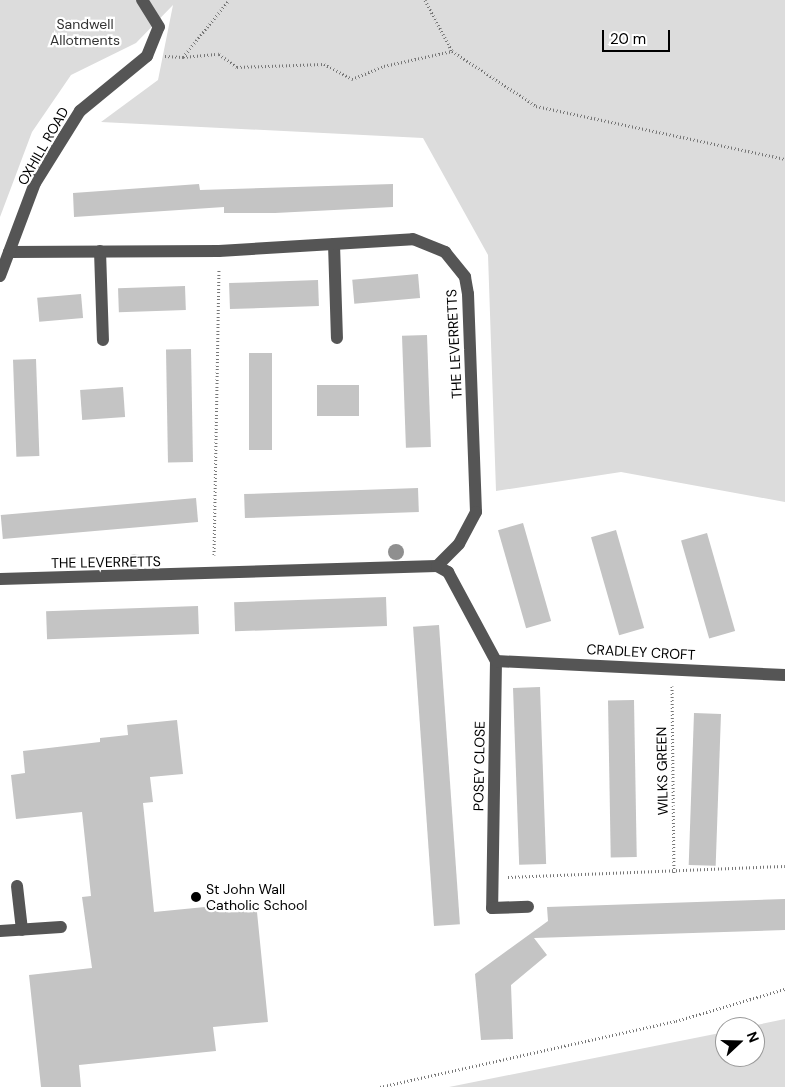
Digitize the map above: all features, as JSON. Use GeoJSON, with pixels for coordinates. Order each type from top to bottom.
{"type":"FeatureCollection","features":[{"type":"Feature","properties":{"kind":"street"},"geometry":{"type":"LineString","coordinates":[[142,0],[159,27],[147,56]]}},
{"type":"Feature","properties":{"kind":"street","name":"OXHILL ROAD"},"geometry":{"type":"LineString","coordinates":[[0,276],[35,183],[80,110],[147,56]]}},
{"type":"Feature","properties":{"kind":"street","name":"THE LEVERRETTS"},"geometry":{"type":"LineString","coordinates":[[0,579],[214,575],[436,566],[459,544],[476,512],[464,278],[446,252],[429,242],[334,244],[219,250],[9,252]]}},
{"type":"Feature","properties":{"kind":"street"},"geometry":{"type":"LineString","coordinates":[[334,244],[337,338]]}},
{"type":"Feature","properties":{"kind":"street"},"geometry":{"type":"LineString","coordinates":[[100,251],[103,340]]}},
{"type":"Feature","properties":{"kind":"street","name":"POSEY CLOSE"},"geometry":{"type":"LineString","coordinates":[[436,566],[448,572],[496,661],[492,908],[528,907]]}},
{"type":"Feature","properties":{"kind":"street","name":"CRADLEY CROFT"},"geometry":{"type":"LineString","coordinates":[[496,661],[672,668],[785,675]]}},
{"type":"Feature","properties":{"kind":"street"},"geometry":{"type":"LineString","coordinates":[[17,886],[22,930]]}},
{"type":"Feature","properties":{"kind":"street"},"geometry":{"type":"LineString","coordinates":[[0,932],[61,927]]}},
{"type":"Feature","properties":{"kind":"path"},"geometry":{"type":"LineString","coordinates":[[183,57],[229,0]]}},
{"type":"Feature","properties":{"kind":"path"},"geometry":{"type":"LineString","coordinates":[[425,0],[452,51],[536,106],[785,159]]}},
{"type":"Feature","properties":{"kind":"path"},"geometry":{"type":"LineString","coordinates":[[147,56],[183,57],[220,54],[238,67],[324,64],[352,79],[384,66],[452,51]]}},
{"type":"Feature","properties":{"kind":"path"},"geometry":{"type":"LineString","coordinates":[[214,575],[219,250]]}},
{"type":"Feature","properties":{"kind":"path","name":"WILKS GREEN"},"geometry":{"type":"LineString","coordinates":[[672,668],[674,874]]}},
{"type":"Feature","properties":{"kind":"path"},"geometry":{"type":"LineString","coordinates":[[493,877],[674,874],[785,866]]}},
{"type":"Feature","properties":{"kind":"path"},"geometry":{"type":"LineString","coordinates":[[380,1087],[676,1021],[785,990]]}},
{"type":"Feature","properties":{"kind":"green space","name":"Sandwell Allotments"},"geometry":{"type":"Polygon","coordinates":[[[0,0],[785,0],[785,502],[621,472],[496,491],[488,255],[423,138],[101,122],[158,80],[173,5],[136,43],[71,75],[32,132],[0,217],[0,0]]]}},
{"type":"Feature","properties":{"kind":"green space"},"geometry":{"type":"Polygon","coordinates":[[[785,1019],[785,1087],[449,1087],[715,1034],[715,1067],[765,1067],[765,1023],[785,1019]]]}},
{"type":"Feature","properties":{"kind":"building"},"geometry":{"type":"Polygon","coordinates":[[[199,184],[200,190],[393,184],[393,207],[275,213],[224,213],[224,207],[74,217],[73,193],[199,184]]]}},
{"type":"Feature","properties":{"kind":"building"},"geometry":{"type":"Polygon","coordinates":[[[418,274],[420,298],[354,304],[352,280],[418,274]]]}},
{"type":"Feature","properties":{"kind":"building"},"geometry":{"type":"Polygon","coordinates":[[[318,280],[319,306],[230,309],[229,283],[318,280]]]}},
{"type":"Feature","properties":{"kind":"building"},"geometry":{"type":"Polygon","coordinates":[[[185,286],[186,310],[119,312],[118,288],[185,286]]]}},
{"type":"Feature","properties":{"kind":"building"},"geometry":{"type":"Polygon","coordinates":[[[81,294],[83,318],[39,322],[37,298],[81,294]]]}},
{"type":"Feature","properties":{"kind":"building"},"geometry":{"type":"Polygon","coordinates":[[[427,335],[431,447],[406,448],[402,336],[427,335]]]}},
{"type":"Feature","properties":{"kind":"building"},"geometry":{"type":"Polygon","coordinates":[[[166,349],[191,349],[193,462],[168,462],[166,349]]]}},
{"type":"Feature","properties":{"kind":"building"},"geometry":{"type":"Polygon","coordinates":[[[249,353],[272,353],[272,450],[249,450],[249,353]]]}},
{"type":"Feature","properties":{"kind":"building"},"geometry":{"type":"Polygon","coordinates":[[[36,359],[39,456],[16,457],[13,360],[36,359]]]}},
{"type":"Feature","properties":{"kind":"building"},"geometry":{"type":"Polygon","coordinates":[[[317,385],[359,385],[359,416],[317,416],[317,385]]]}},
{"type":"Feature","properties":{"kind":"building"},"geometry":{"type":"Polygon","coordinates":[[[123,387],[125,417],[82,420],[80,390],[123,387]]]}},
{"type":"Feature","properties":{"kind":"building"},"geometry":{"type":"Polygon","coordinates":[[[418,488],[419,512],[245,518],[244,494],[418,488]]]}},
{"type":"Feature","properties":{"kind":"building"},"geometry":{"type":"Polygon","coordinates":[[[196,498],[198,522],[3,539],[1,515],[196,498]]]}},
{"type":"Feature","properties":{"kind":"building"},"geometry":{"type":"Polygon","coordinates":[[[523,523],[551,621],[526,628],[498,530],[523,523]]]}},
{"type":"Feature","properties":{"kind":"building"},"geometry":{"type":"Polygon","coordinates":[[[616,530],[644,628],[619,635],[591,537],[616,530]]]}},
{"type":"Feature","properties":{"kind":"building"},"geometry":{"type":"Polygon","coordinates":[[[707,533],[735,631],[709,638],[681,540],[707,533]]]}},
{"type":"Feature","properties":{"kind":"building"},"geometry":{"type":"Polygon","coordinates":[[[386,597],[387,626],[235,631],[234,602],[386,597]]]}},
{"type":"Feature","properties":{"kind":"building"},"geometry":{"type":"Polygon","coordinates":[[[198,606],[199,634],[47,639],[46,611],[198,606]]]}},
{"type":"Feature","properties":{"kind":"building"},"geometry":{"type":"Polygon","coordinates":[[[439,625],[460,924],[434,926],[413,627],[439,625]]]}},
{"type":"Feature","properties":{"kind":"building"},"geometry":{"type":"Polygon","coordinates":[[[540,687],[546,864],[519,865],[513,688],[540,687]]]}},
{"type":"Feature","properties":{"kind":"building"},"geometry":{"type":"Polygon","coordinates":[[[608,700],[634,700],[637,857],[611,857],[608,700]]]}},
{"type":"Feature","properties":{"kind":"building"},"geometry":{"type":"Polygon","coordinates":[[[694,713],[721,714],[716,866],[689,865],[694,713]]]}},
{"type":"Feature","properties":{"kind":"building"},"geometry":{"type":"Polygon","coordinates":[[[177,720],[183,774],[150,777],[153,802],[143,803],[154,912],[256,902],[268,1022],[213,1027],[216,1051],[79,1065],[81,1087],[41,1087],[29,975],[92,968],[82,897],[91,896],[82,812],[16,819],[11,775],[25,773],[23,751],[100,742],[100,738],[128,735],[127,725],[177,720]]]}},
{"type":"Feature","properties":{"kind":"building"},"geometry":{"type":"Polygon","coordinates":[[[785,899],[785,930],[534,938],[547,955],[511,985],[513,1039],[481,1040],[475,974],[548,921],[547,907],[785,899]]]}},
{"type":"Feature","properties":{"kind":"place","name":"St John Wall Catholic School"},"geometry":{"type":"Point","coordinates":[196,897]}}]}
